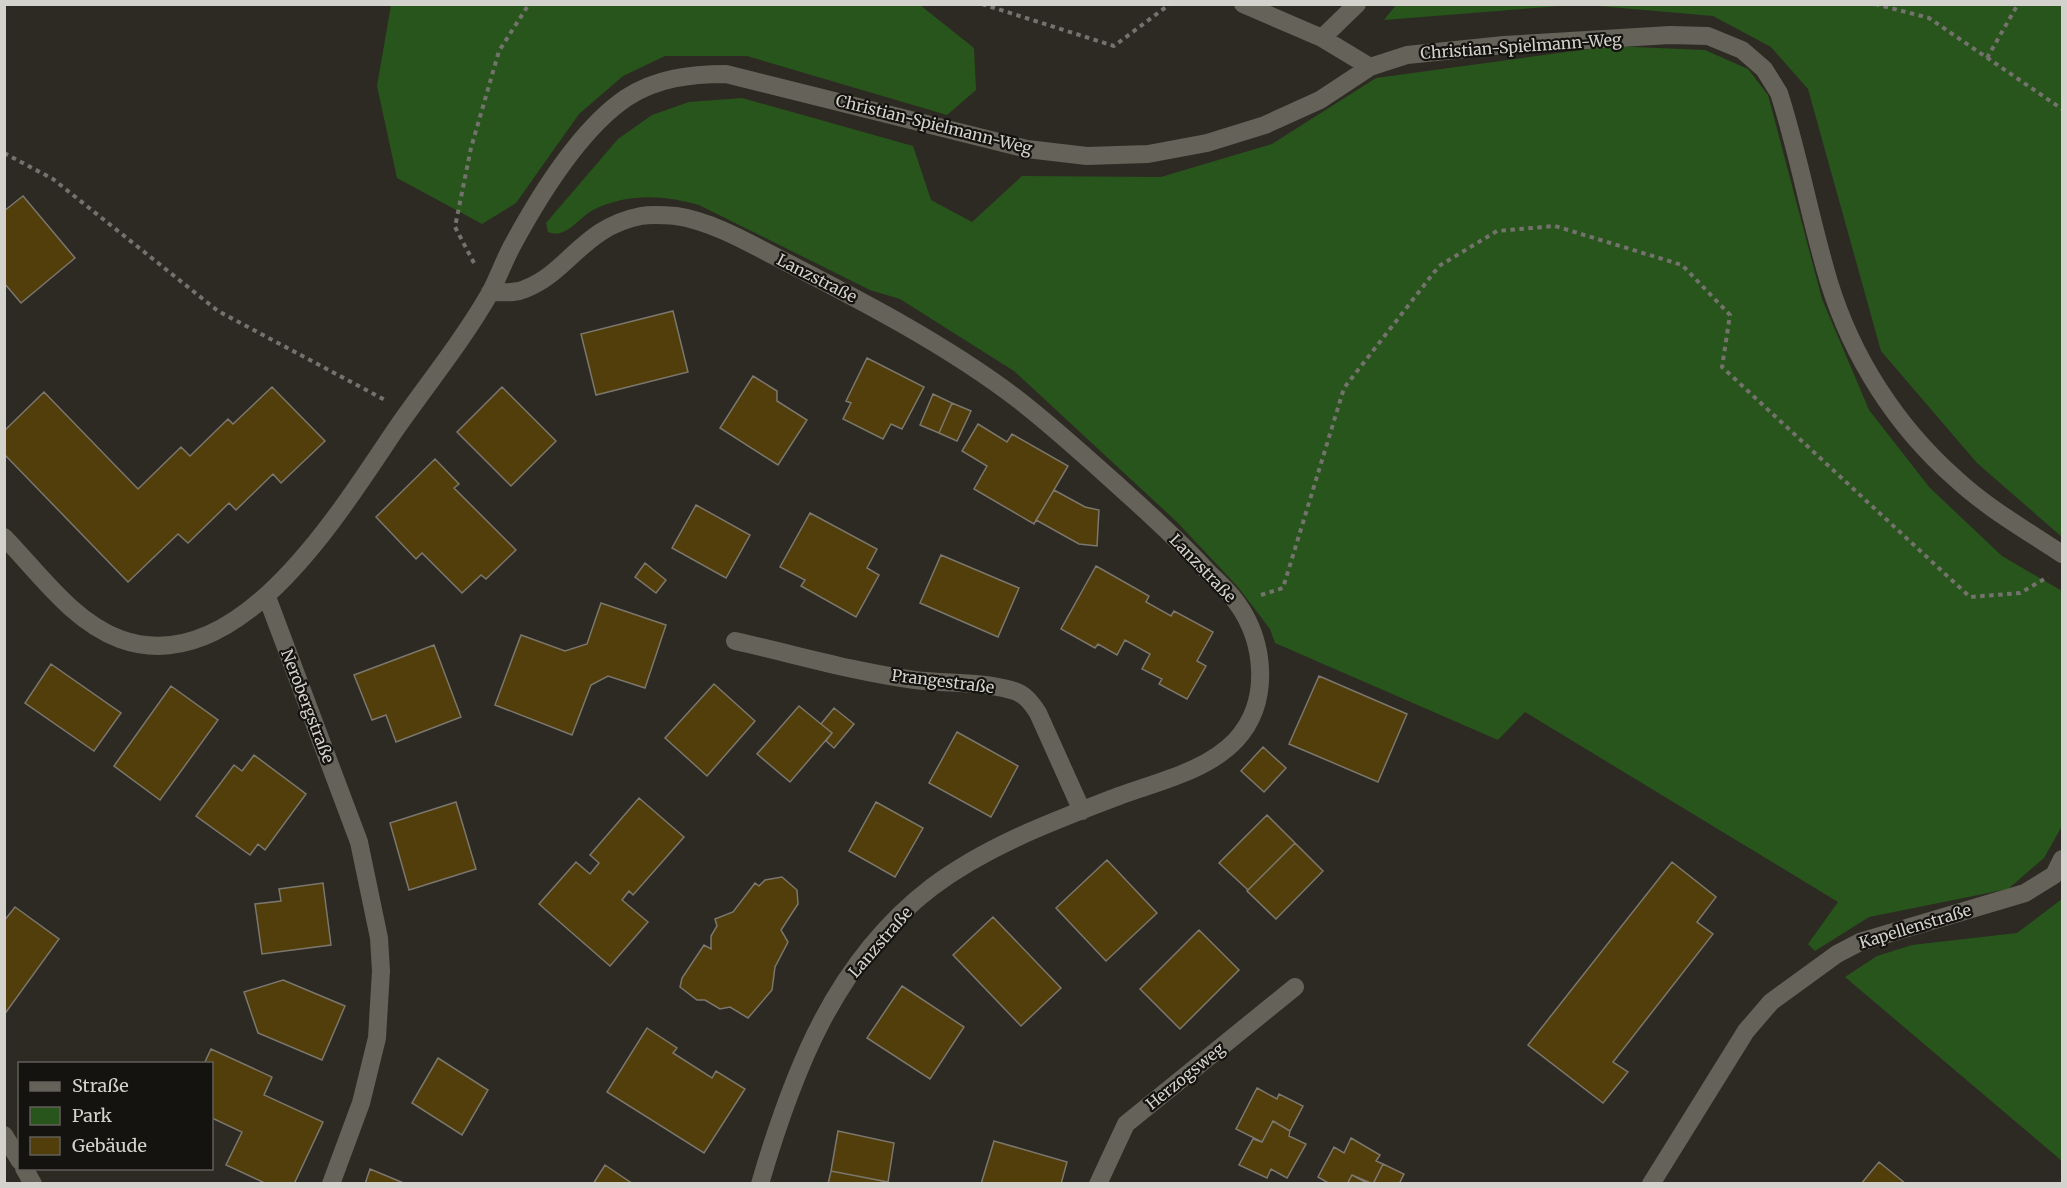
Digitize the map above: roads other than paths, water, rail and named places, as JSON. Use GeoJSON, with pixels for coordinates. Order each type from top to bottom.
{"type":"FeatureCollection","features":[{"type":"Feature","properties":{"kind":"street"},"geometry":{"type":"LineString","coordinates":[[1243,4],[1322,38],[1370,67]]}},
{"type":"Feature","properties":{"kind":"street"},"geometry":{"type":"LineString","coordinates":[[1322,38],[1357,4]]}},
{"type":"Feature","properties":{"kind":"street","name":"Christian-Spielmann-Weg"},"geometry":{"type":"LineString","coordinates":[[490,292],[512,246],[576,148],[600,119],[627,98],[658,82],[692,74],[726,74],[1027,149],[1087,156],[1148,154],[1207,143],[1265,125],[1320,100],[1370,67],[1407,55],[1504,45],[1670,35],[1708,36],[1742,50],[1764,69],[1779,93],[1829,281],[1845,326],[1866,369],[1914,436],[1955,479],[1993,508],[2062,554]]}},
{"type":"Feature","properties":{"kind":"street","name":"Lanzstraße"},"geometry":{"type":"LineString","coordinates":[[490,292],[517,291],[538,282],[585,242],[612,224],[645,215],[678,216],[753,245],[855,298],[980,372],[1020,400],[1080,451],[1186,548],[1237,602],[1256,639],[1261,677],[1255,709],[1236,740],[1203,765],[1009,840],[967,863],[932,887],[899,915],[873,945],[817,1027],[781,1112],[760,1184]]}},
{"type":"Feature","properties":{"kind":"street"},"geometry":{"type":"LineString","coordinates":[[4,537],[71,609],[95,627],[122,640],[152,645],[182,644],[211,635],[267,597],[316,544],[490,292]]}},
{"type":"Feature","properties":{"kind":"street","name":"Nerobergstraße"},"geometry":{"type":"LineString","coordinates":[[267,597],[359,842],[379,938],[381,971],[377,1038],[361,1103],[331,1184]]}},
{"type":"Feature","properties":{"kind":"street","name":"Prangestraße"},"geometry":{"type":"LineString","coordinates":[[735,641],[905,678],[990,686],[1022,694],[1038,713],[1082,811]]}},
{"type":"Feature","properties":{"kind":"street","name":"Kapellenstraße"},"geometry":{"type":"LineString","coordinates":[[1651,1184],[1746,1031],[1771,1002],[1837,954],[1860,942],[2025,893],[2054,875],[2062,859]]}},
{"type":"Feature","properties":{"kind":"street","name":"Herzogsweg"},"geometry":{"type":"LineString","coordinates":[[1098,1184],[1126,1124],[1295,987]]}},
{"type":"Feature","properties":{"kind":"street"},"geometry":{"type":"LineString","coordinates":[[4,1135],[18,1158]]}},
{"type":"Feature","properties":{"kind":"street"},"geometry":{"type":"LineString","coordinates":[[25,1170],[33,1184]]}}]}
